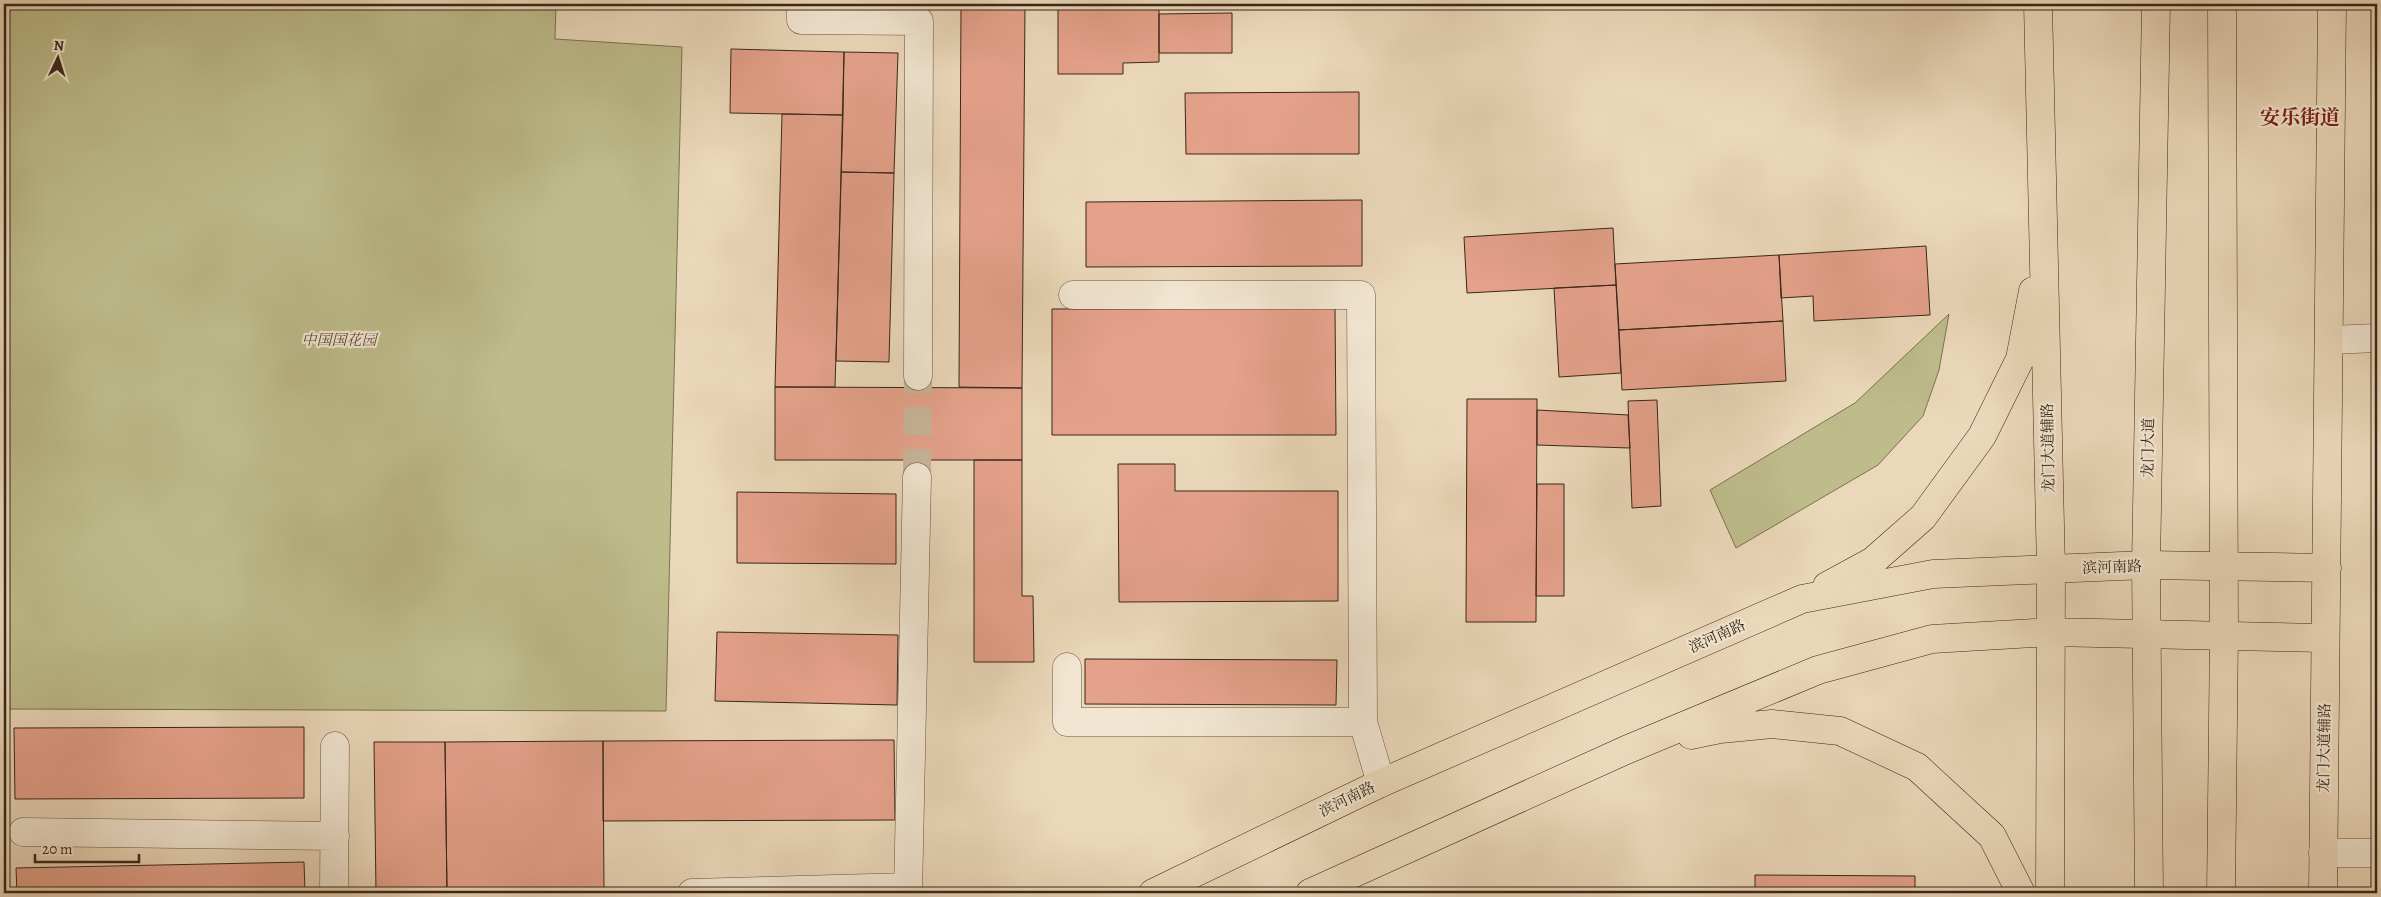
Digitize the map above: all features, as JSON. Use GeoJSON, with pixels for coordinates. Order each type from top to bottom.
{"type":"FeatureCollection","features":[{"type":"Feature","properties":{"kind":"main road","name":"龙门大道"},"geometry":{"type":"LineString","coordinates":[[2149,893],[2146,565],[2156,4]]}},
{"type":"Feature","properties":{"kind":"main road"},"geometry":{"type":"LineString","coordinates":[[2221,893],[2224,634],[2222,4]]}},
{"type":"Feature","properties":{"kind":"main road","name":"龙门大道辅路"},"geometry":{"type":"LineString","coordinates":[[2323,893],[2332,4]]}},
{"type":"Feature","properties":{"kind":"main road","name":"龙门大道辅路"},"geometry":{"type":"LineString","coordinates":[[2041,8],[2043,238],[2051,569],[2050,893]]}},
{"type":"Feature","properties":{"kind":"main road"},"geometry":{"type":"LineString","coordinates":[[1802,599],[1873,561],[1923,517],[1982,436],[2020,359],[2043,238]]}},
{"type":"Feature","properties":{"kind":"main road","name":"滨河南路"},"geometry":{"type":"LineString","coordinates":[[1153,893],[1380,783],[1802,599],[1933,574],[2146,565],[2327,568]]}},
{"type":"Feature","properties":{"kind":"main road"},"geometry":{"type":"LineString","coordinates":[[1310,893],[1626,750],[1828,668],[1932,640],[2051,632],[2224,634],[2325,638]]}},
{"type":"Feature","properties":{"kind":"main road"},"geometry":{"type":"LineString","coordinates":[[1626,750],[1720,729],[1772,724],[1840,731],[1917,767],[1992,836],[2021,893]]}},
{"type":"Feature","properties":{"kind":"street"},"geometry":{"type":"LineString","coordinates":[[801,4],[801,20],[918,21],[918,376]]}},
{"type":"Feature","properties":{"kind":"street"},"geometry":{"type":"LineString","coordinates":[[1073,295],[1361,295],[1363,722],[1380,783]]}},
{"type":"Feature","properties":{"kind":"street"},"geometry":{"type":"LineString","coordinates":[[2330,340],[2377,338]]}},
{"type":"Feature","properties":{"kind":"street"},"geometry":{"type":"LineString","coordinates":[[692,893],[908,890],[917,477]]}},
{"type":"Feature","properties":{"kind":"street"},"geometry":{"type":"LineString","coordinates":[[1066,667],[1066,722],[1363,722]]}},
{"type":"Feature","properties":{"kind":"street"},"geometry":{"type":"LineString","coordinates":[[334,893],[335,746]]}},
{"type":"Feature","properties":{"kind":"street"},"geometry":{"type":"LineString","coordinates":[[23,832],[335,836]]}},
{"type":"Feature","properties":{"kind":"street"},"geometry":{"type":"LineString","coordinates":[[2323,853],[2377,853]]}},
{"type":"Feature","properties":{"kind":"green space","name":"中国国花园"},"geometry":{"type":"Polygon","coordinates":[[[4,4],[556,4],[555,39],[682,47],[666,711],[4,709],[4,4]]]}},
{"type":"Feature","properties":{"kind":"green space"},"geometry":{"type":"Polygon","coordinates":[[[1949,314],[1939,370],[1923,416],[1878,465],[1736,548],[1710,490],[1855,403],[1949,314]]]}},
{"type":"Feature","properties":{"kind":"building"},"geometry":{"type":"Polygon","coordinates":[[[961,4],[1025,4],[1022,388],[959,387],[961,4]]]}},
{"type":"Feature","properties":{"kind":"building"},"geometry":{"type":"Polygon","coordinates":[[[1058,4],[1159,4],[1159,62],[1123,63],[1123,74],[1058,74],[1058,4]]]}},
{"type":"Feature","properties":{"kind":"building"},"geometry":{"type":"Polygon","coordinates":[[[1232,13],[1232,53],[1159,53],[1159,14],[1232,13]]]}},
{"type":"Feature","properties":{"kind":"building"},"geometry":{"type":"Polygon","coordinates":[[[731,49],[844,52],[843,115],[730,113],[731,49]]]}},
{"type":"Feature","properties":{"kind":"building"},"geometry":{"type":"Polygon","coordinates":[[[844,52],[898,53],[894,173],[841,172],[844,52]]]}},
{"type":"Feature","properties":{"kind":"building"},"geometry":{"type":"Polygon","coordinates":[[[1359,92],[1359,154],[1186,154],[1185,93],[1359,92]]]}},
{"type":"Feature","properties":{"kind":"building"},"geometry":{"type":"Polygon","coordinates":[[[782,114],[843,115],[835,387],[775,387],[782,114]]]}},
{"type":"Feature","properties":{"kind":"building"},"geometry":{"type":"Polygon","coordinates":[[[841,172],[894,173],[889,362],[836,361],[841,172]]]}},
{"type":"Feature","properties":{"kind":"building"},"geometry":{"type":"Polygon","coordinates":[[[1362,200],[1362,266],[1086,267],[1086,202],[1362,200]]]}},
{"type":"Feature","properties":{"kind":"building"},"geometry":{"type":"Polygon","coordinates":[[[1613,228],[1616,285],[1467,293],[1464,237],[1613,228]]]}},
{"type":"Feature","properties":{"kind":"building"},"geometry":{"type":"Polygon","coordinates":[[[1926,246],[1930,315],[1814,321],[1813,296],[1781,298],[1779,255],[1926,246]]]}},
{"type":"Feature","properties":{"kind":"building"},"geometry":{"type":"Polygon","coordinates":[[[1779,255],[1783,321],[1619,330],[1615,264],[1779,255]]]}},
{"type":"Feature","properties":{"kind":"building"},"geometry":{"type":"Polygon","coordinates":[[[1616,285],[1621,373],[1559,377],[1554,288],[1616,285]]]}},
{"type":"Feature","properties":{"kind":"building"},"geometry":{"type":"Polygon","coordinates":[[[1335,308],[1336,435],[1052,435],[1052,309],[1335,308]]]}},
{"type":"Feature","properties":{"kind":"building"},"geometry":{"type":"Polygon","coordinates":[[[1783,321],[1786,381],[1622,390],[1619,330],[1783,321]]]}},
{"type":"Feature","properties":{"kind":"building"},"geometry":{"type":"Polygon","coordinates":[[[775,387],[1022,388],[1022,460],[775,460],[775,387]]]}},
{"type":"Feature","properties":{"kind":"building"},"geometry":{"type":"Polygon","coordinates":[[[1467,399],[1537,399],[1536,622],[1466,622],[1467,399]]]}},
{"type":"Feature","properties":{"kind":"building"},"geometry":{"type":"Polygon","coordinates":[[[1657,400],[1661,506],[1632,508],[1628,401],[1657,400]]]}},
{"type":"Feature","properties":{"kind":"building"},"geometry":{"type":"Polygon","coordinates":[[[1537,410],[1628,415],[1630,448],[1537,445],[1537,410]]]}},
{"type":"Feature","properties":{"kind":"building"},"geometry":{"type":"Polygon","coordinates":[[[974,460],[1022,460],[1022,596],[1033,596],[1034,662],[974,662],[974,460]]]}},
{"type":"Feature","properties":{"kind":"building"},"geometry":{"type":"Polygon","coordinates":[[[1118,464],[1175,464],[1175,491],[1338,491],[1338,601],[1119,602],[1118,464]]]}},
{"type":"Feature","properties":{"kind":"building"},"geometry":{"type":"Polygon","coordinates":[[[1537,484],[1564,484],[1564,596],[1536,596],[1537,484]]]}},
{"type":"Feature","properties":{"kind":"building"},"geometry":{"type":"Polygon","coordinates":[[[737,492],[896,494],[896,564],[737,563],[737,492]]]}},
{"type":"Feature","properties":{"kind":"building"},"geometry":{"type":"Polygon","coordinates":[[[717,632],[898,635],[897,705],[715,701],[717,632]]]}},
{"type":"Feature","properties":{"kind":"building"},"geometry":{"type":"Polygon","coordinates":[[[1085,659],[1337,660],[1336,705],[1085,704],[1085,659]]]}},
{"type":"Feature","properties":{"kind":"building"},"geometry":{"type":"Polygon","coordinates":[[[304,727],[304,798],[15,799],[14,728],[304,727]]]}},
{"type":"Feature","properties":{"kind":"building"},"geometry":{"type":"Polygon","coordinates":[[[894,740],[895,820],[603,821],[603,741],[894,740]]]}},
{"type":"Feature","properties":{"kind":"building"},"geometry":{"type":"Polygon","coordinates":[[[603,741],[604,893],[447,893],[445,742],[603,741]]]}},
{"type":"Feature","properties":{"kind":"building"},"geometry":{"type":"Polygon","coordinates":[[[374,742],[445,742],[447,893],[376,893],[374,742]]]}},
{"type":"Feature","properties":{"kind":"building"},"geometry":{"type":"Polygon","coordinates":[[[304,862],[305,893],[17,893],[16,868],[304,862]]]}},
{"type":"Feature","properties":{"kind":"building"},"geometry":{"type":"Polygon","coordinates":[[[1755,875],[1915,876],[1915,893],[1755,893],[1755,875]]]}},
{"type":"Feature","properties":{"kind":"tunnel"},"geometry":{"type":"LineString","coordinates":[[917,477],[918,376]]}},
{"type":"Feature","properties":{"kind":"district","name":"安乐街道"},"geometry":{"type":"Point","coordinates":[2300,117]}}]}
